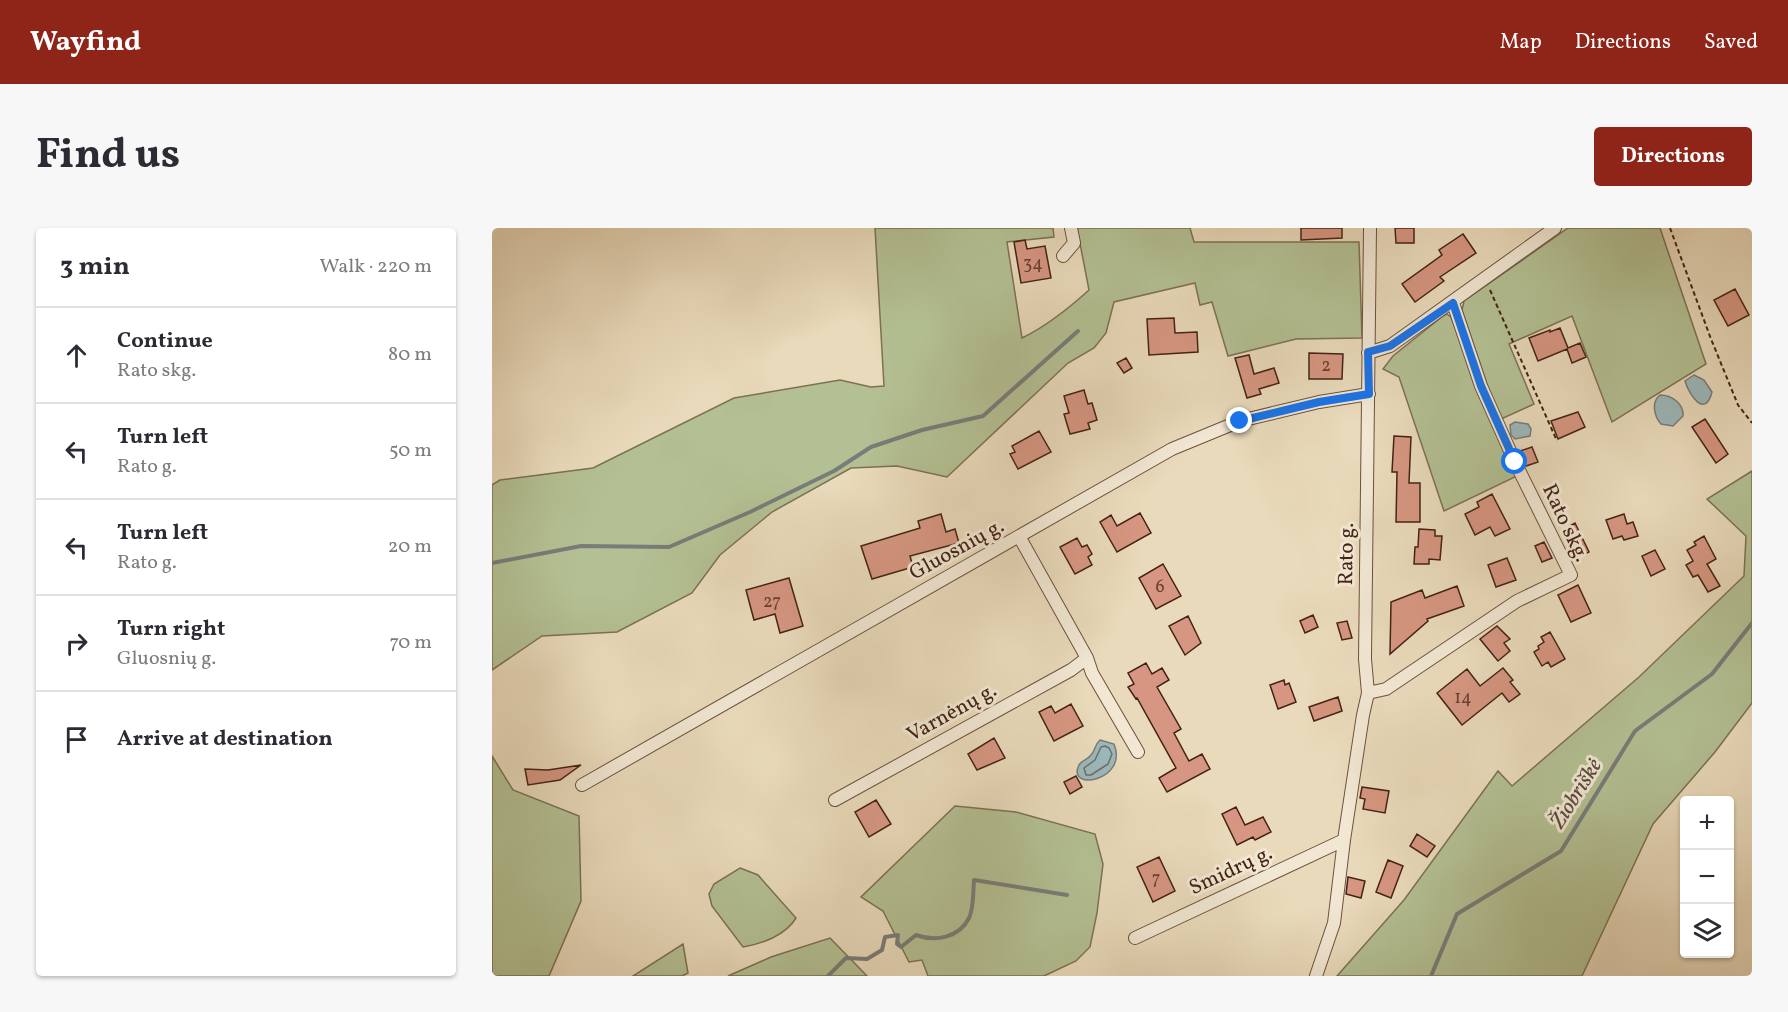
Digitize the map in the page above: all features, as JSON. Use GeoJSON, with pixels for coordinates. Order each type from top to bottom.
{"type":"FeatureCollection","features":[{"type":"Feature","properties":{"kind":"street"},"geometry":{"type":"LineString","coordinates":[[1063,256],[1074,243],[1071,228]]}},
{"type":"Feature","properties":{"kind":"street","name":"Rato g."},"geometry":{"type":"LineString","coordinates":[[1316,976],[1334,923],[1344,840],[1368,693],[1365,659],[1370,228]]}},
{"type":"Feature","properties":{"kind":"street"},"geometry":{"type":"LineString","coordinates":[[1368,352],[1390,346],[1453,303],[1554,228]]}},
{"type":"Feature","properties":{"kind":"street","name":"Rato skg."},"geometry":{"type":"LineString","coordinates":[[1368,693],[1386,689],[1517,601],[1571,575],[1515,462],[1481,386],[1453,303]]}},
{"type":"Feature","properties":{"kind":"street","name":"Gluosnių g."},"geometry":{"type":"LineString","coordinates":[[582,784],[962,568],[1020,538],[1088,496],[1182,445],[1240,421],[1319,402],[1369,394]]}},
{"type":"Feature","properties":{"kind":"street"},"geometry":{"type":"LineString","coordinates":[[1020,538],[1087,658],[1092,673],[1138,752]]}},
{"type":"Feature","properties":{"kind":"street","name":"Varnėnų g."},"geometry":{"type":"LineString","coordinates":[[835,800],[1071,670],[1087,658]]}},
{"type":"Feature","properties":{"kind":"street","name":"Smidrų g."},"geometry":{"type":"LineString","coordinates":[[1135,938],[1344,840]]}},
{"type":"Feature","properties":{"kind":"path"},"geometry":{"type":"LineString","coordinates":[[1670,228],[1738,405],[1752,423]]}},
{"type":"Feature","properties":{"kind":"path"},"geometry":{"type":"LineString","coordinates":[[1485,279],[1557,441]]}},
{"type":"Feature","properties":{"kind":"green space"},"geometry":{"type":"Polygon","coordinates":[[[875,228],[1053,228],[1054,237],[1007,242],[1022,338],[1057,317],[1089,290],[1077,228],[1190,228],[1194,242],[1359,242],[1362,338],[1296,339],[1228,356],[1212,302],[1200,305],[1195,283],[1114,302],[1106,333],[1094,348],[1068,363],[947,477],[897,466],[851,468],[772,512],[720,555],[692,593],[617,632],[542,636],[492,670],[492,485],[500,480],[593,468],[734,398],[840,380],[871,387],[884,386],[875,228]]]}},
{"type":"Feature","properties":{"kind":"green space"},"geometry":{"type":"Polygon","coordinates":[[[1568,228],[1660,228],[1706,364],[1612,422],[1572,316],[1509,344],[1534,404],[1499,420],[1462,310],[1464,301],[1568,228]]]}},
{"type":"Feature","properties":{"kind":"green space"},"geometry":{"type":"Polygon","coordinates":[[[1447,314],[1451,317],[1491,423],[1517,476],[1444,511],[1399,377],[1383,369],[1393,356],[1447,314]]]}},
{"type":"Feature","properties":{"kind":"green space"},"geometry":{"type":"Polygon","coordinates":[[[1752,471],[1752,703],[1715,752],[1653,824],[1582,976],[1337,976],[1404,900],[1498,771],[1512,786],[1639,677],[1744,576],[1746,536],[1707,499],[1752,471]]]}},
{"type":"Feature","properties":{"kind":"green space"},"geometry":{"type":"Polygon","coordinates":[[[492,756],[513,790],[579,816],[581,901],[549,976],[492,976],[492,756]]]}},
{"type":"Feature","properties":{"kind":"green space"},"geometry":{"type":"Polygon","coordinates":[[[955,806],[1016,812],[1095,834],[1103,864],[1097,913],[1090,947],[1076,961],[1044,976],[928,976],[922,960],[909,962],[883,911],[861,897],[955,806]]]}},
{"type":"Feature","properties":{"kind":"green space"},"geometry":{"type":"Polygon","coordinates":[[[740,868],[758,875],[796,918],[792,924],[773,938],[743,947],[712,906],[709,894],[714,884],[740,868]]]}},
{"type":"Feature","properties":{"kind":"green space"},"geometry":{"type":"Polygon","coordinates":[[[830,938],[867,976],[728,976],[771,957],[830,938]]]}},
{"type":"Feature","properties":{"kind":"green space"},"geometry":{"type":"Polygon","coordinates":[[[683,944],[688,973],[682,976],[633,976],[683,944]]]}},
{"type":"Feature","properties":{"kind":"water"},"geometry":{"type":"Polygon","coordinates":[[[1694,375],[1704,380],[1712,392],[1705,404],[1697,402],[1687,387],[1685,381],[1694,375]]]}},
{"type":"Feature","properties":{"kind":"water"},"geometry":{"type":"Polygon","coordinates":[[[1660,395],[1673,398],[1682,408],[1683,416],[1673,426],[1661,424],[1657,417],[1655,401],[1660,395]]]}},
{"type":"Feature","properties":{"kind":"water"},"geometry":{"type":"Polygon","coordinates":[[[1515,422],[1528,424],[1531,429],[1530,436],[1515,439],[1511,435],[1510,425],[1515,422]]]}},
{"type":"Feature","properties":{"kind":"water"},"geometry":{"type":"Polygon","coordinates":[[[1100,740],[1114,744],[1116,757],[1113,767],[1106,774],[1097,778],[1088,780],[1081,778],[1077,773],[1079,765],[1092,754],[1100,740]]]}},
{"type":"Feature","properties":{"kind":"building"},"geometry":{"type":"Polygon","coordinates":[[[1301,228],[1342,228],[1342,238],[1301,240],[1301,228]]]}},
{"type":"Feature","properties":{"kind":"building"},"geometry":{"type":"Polygon","coordinates":[[[1395,228],[1414,228],[1414,243],[1396,243],[1395,228]]]}},
{"type":"Feature","properties":{"kind":"building"},"geometry":{"type":"Polygon","coordinates":[[[1463,234],[1476,253],[1440,277],[1444,281],[1415,302],[1402,284],[1442,255],[1439,250],[1463,234]]]}},
{"type":"Feature","properties":{"kind":"building"},"geometry":{"type":"Polygon","coordinates":[[[1025,240],[1027,249],[1045,246],[1051,278],[1021,283],[1014,242],[1025,240]]]}},
{"type":"Feature","properties":{"kind":"building"},"geometry":{"type":"Polygon","coordinates":[[[1735,289],[1749,315],[1728,326],[1714,300],[1735,289]]]}},
{"type":"Feature","properties":{"kind":"building"},"geometry":{"type":"Polygon","coordinates":[[[1174,318],[1175,333],[1197,332],[1198,352],[1149,355],[1147,319],[1174,318]]]}},
{"type":"Feature","properties":{"kind":"building"},"geometry":{"type":"Polygon","coordinates":[[[1560,328],[1568,348],[1580,343],[1586,357],[1572,363],[1567,349],[1538,361],[1529,338],[1560,328]]]}},
{"type":"Feature","properties":{"kind":"building"},"geometry":{"type":"Polygon","coordinates":[[[1309,353],[1343,354],[1342,379],[1309,379],[1309,353]]]}},
{"type":"Feature","properties":{"kind":"building"},"geometry":{"type":"Polygon","coordinates":[[[1249,355],[1254,374],[1274,368],[1279,383],[1259,389],[1261,394],[1247,398],[1235,358],[1249,355]]]}},
{"type":"Feature","properties":{"kind":"building"},"geometry":{"type":"Polygon","coordinates":[[[1126,358],[1132,368],[1124,373],[1117,363],[1126,358]]]}},
{"type":"Feature","properties":{"kind":"building"},"geometry":{"type":"Polygon","coordinates":[[[1084,390],[1088,404],[1092,403],[1097,420],[1088,423],[1090,429],[1070,434],[1064,414],[1069,413],[1064,396],[1084,390]]]}},
{"type":"Feature","properties":{"kind":"building"},"geometry":{"type":"Polygon","coordinates":[[[1578,412],[1585,427],[1558,439],[1551,421],[1578,412]]]}},
{"type":"Feature","properties":{"kind":"building"},"geometry":{"type":"Polygon","coordinates":[[[1705,419],[1728,454],[1716,463],[1692,427],[1705,419]]]}},
{"type":"Feature","properties":{"kind":"building"},"geometry":{"type":"Polygon","coordinates":[[[1039,431],[1051,452],[1018,469],[1010,454],[1015,452],[1012,446],[1039,431]]]}},
{"type":"Feature","properties":{"kind":"building"},"geometry":{"type":"Polygon","coordinates":[[[1394,436],[1411,437],[1409,483],[1420,483],[1420,522],[1396,522],[1397,472],[1392,472],[1394,436]]]}},
{"type":"Feature","properties":{"kind":"building"},"geometry":{"type":"Polygon","coordinates":[[[1532,447],[1538,462],[1526,466],[1520,451],[1532,447]]]}},
{"type":"Feature","properties":{"kind":"building"},"geometry":{"type":"Polygon","coordinates":[[[1492,494],[1510,529],[1495,536],[1490,527],[1475,535],[1465,514],[1479,507],[1477,502],[1492,494]]]}},
{"type":"Feature","properties":{"kind":"building"},"geometry":{"type":"Polygon","coordinates":[[[1140,513],[1151,533],[1117,552],[1100,522],[1111,515],[1117,526],[1140,513]]]}},
{"type":"Feature","properties":{"kind":"building"},"geometry":{"type":"Polygon","coordinates":[[[941,514],[946,532],[955,529],[959,543],[910,556],[913,567],[872,579],[861,546],[920,528],[918,521],[941,514]]]}},
{"type":"Feature","properties":{"kind":"building"},"geometry":{"type":"Polygon","coordinates":[[[1624,514],[1627,524],[1633,522],[1638,536],[1624,540],[1622,536],[1613,539],[1606,520],[1624,514]]]}},
{"type":"Feature","properties":{"kind":"building"},"geometry":{"type":"Polygon","coordinates":[[[1575,523],[1589,552],[1577,558],[1564,529],[1575,523]]]}},
{"type":"Feature","properties":{"kind":"building"},"geometry":{"type":"Polygon","coordinates":[[[1419,529],[1435,530],[1435,536],[1442,536],[1440,560],[1429,559],[1429,564],[1414,564],[1419,529]]]}},
{"type":"Feature","properties":{"kind":"building"},"geometry":{"type":"Polygon","coordinates":[[[1704,536],[1716,559],[1707,564],[1720,586],[1708,592],[1698,575],[1693,577],[1686,565],[1693,561],[1687,550],[1696,545],[1694,542],[1704,536]]]}},
{"type":"Feature","properties":{"kind":"building"},"geometry":{"type":"Polygon","coordinates":[[[1077,538],[1082,547],[1087,545],[1092,554],[1088,557],[1092,565],[1075,574],[1060,547],[1077,538]]]}},
{"type":"Feature","properties":{"kind":"building"},"geometry":{"type":"Polygon","coordinates":[[[1544,542],[1552,558],[1542,562],[1535,546],[1544,542]]]}},
{"type":"Feature","properties":{"kind":"building"},"geometry":{"type":"Polygon","coordinates":[[[1655,550],[1665,569],[1651,576],[1642,556],[1655,550]]]}},
{"type":"Feature","properties":{"kind":"building"},"geometry":{"type":"Polygon","coordinates":[[[1507,558],[1516,580],[1496,587],[1488,565],[1507,558]]]}},
{"type":"Feature","properties":{"kind":"building"},"geometry":{"type":"Polygon","coordinates":[[[1163,564],[1181,596],[1156,609],[1139,578],[1163,564]]]}},
{"type":"Feature","properties":{"kind":"building"},"geometry":{"type":"Polygon","coordinates":[[[789,578],[803,626],[780,633],[775,614],[754,620],[746,590],[789,578]]]}},
{"type":"Feature","properties":{"kind":"building"},"geometry":{"type":"Polygon","coordinates":[[[1578,585],[1591,613],[1571,622],[1558,595],[1578,585]]]}},
{"type":"Feature","properties":{"kind":"building"},"geometry":{"type":"Polygon","coordinates":[[[1457,586],[1464,606],[1427,619],[1428,621],[1390,654],[1391,602],[1422,590],[1425,598],[1457,586]]]}},
{"type":"Feature","properties":{"kind":"building"},"geometry":{"type":"Polygon","coordinates":[[[1313,615],[1318,627],[1305,633],[1300,621],[1313,615]]]}},
{"type":"Feature","properties":{"kind":"building"},"geometry":{"type":"Polygon","coordinates":[[[1188,616],[1201,643],[1185,655],[1169,626],[1188,616]]]}},
{"type":"Feature","properties":{"kind":"building"},"geometry":{"type":"Polygon","coordinates":[[[1347,621],[1352,638],[1342,640],[1337,623],[1347,621]]]}},
{"type":"Feature","properties":{"kind":"building"},"geometry":{"type":"Polygon","coordinates":[[[1497,626],[1510,639],[1504,643],[1510,651],[1498,661],[1480,639],[1497,626]]]}},
{"type":"Feature","properties":{"kind":"building"},"geometry":{"type":"Polygon","coordinates":[[[1550,632],[1565,659],[1551,667],[1548,662],[1542,666],[1534,652],[1544,642],[1541,637],[1550,632]]]}},
{"type":"Feature","properties":{"kind":"building"},"geometry":{"type":"Polygon","coordinates":[[[1146,663],[1152,674],[1162,668],[1169,680],[1157,687],[1181,729],[1174,733],[1189,761],[1202,754],[1210,769],[1167,792],[1159,778],[1176,768],[1137,698],[1128,687],[1134,684],[1128,673],[1146,663]]]}},
{"type":"Feature","properties":{"kind":"building"},"geometry":{"type":"Polygon","coordinates":[[[1503,668],[1513,680],[1510,682],[1520,694],[1509,702],[1502,693],[1462,725],[1437,693],[1467,669],[1480,686],[1503,668]]]}},
{"type":"Feature","properties":{"kind":"building"},"geometry":{"type":"Polygon","coordinates":[[[1284,680],[1285,685],[1289,683],[1296,702],[1278,709],[1270,685],[1284,680]]]}},
{"type":"Feature","properties":{"kind":"building"},"geometry":{"type":"Polygon","coordinates":[[[1338,697],[1342,711],[1314,721],[1309,707],[1338,697]]]}},
{"type":"Feature","properties":{"kind":"building"},"geometry":{"type":"Polygon","coordinates":[[[1071,704],[1083,726],[1054,741],[1039,712],[1051,706],[1055,713],[1071,704]]]}},
{"type":"Feature","properties":{"kind":"building"},"geometry":{"type":"Polygon","coordinates":[[[994,738],[1005,758],[977,770],[968,754],[994,738]]]}},
{"type":"Feature","properties":{"kind":"building"},"geometry":{"type":"Polygon","coordinates":[[[581,765],[560,780],[528,785],[525,769],[548,770],[581,765]]]}},
{"type":"Feature","properties":{"kind":"building"},"geometry":{"type":"Polygon","coordinates":[[[1076,776],[1082,787],[1070,794],[1064,782],[1076,776]]]}},
{"type":"Feature","properties":{"kind":"building"},"geometry":{"type":"Polygon","coordinates":[[[1362,787],[1389,791],[1385,813],[1363,809],[1365,799],[1360,798],[1362,787]]]}},
{"type":"Feature","properties":{"kind":"building"},"geometry":{"type":"Polygon","coordinates":[[[876,800],[891,824],[869,837],[855,812],[876,800]]]}},
{"type":"Feature","properties":{"kind":"building"},"geometry":{"type":"Polygon","coordinates":[[[1236,807],[1245,825],[1263,817],[1271,832],[1237,845],[1222,814],[1236,807]]]}},
{"type":"Feature","properties":{"kind":"building"},"geometry":{"type":"Polygon","coordinates":[[[1417,834],[1435,846],[1427,857],[1410,846],[1417,834]]]}},
{"type":"Feature","properties":{"kind":"building"},"geometry":{"type":"Polygon","coordinates":[[[1159,857],[1175,891],[1153,902],[1137,867],[1159,857]]]}},
{"type":"Feature","properties":{"kind":"building"},"geometry":{"type":"Polygon","coordinates":[[[1388,860],[1403,866],[1391,898],[1376,892],[1388,860]]]}},
{"type":"Feature","properties":{"kind":"building"},"geometry":{"type":"Polygon","coordinates":[[[1348,877],[1365,881],[1361,898],[1346,894],[1348,877]]]}},
{"type":"Feature","properties":{"kind":"waterway"},"geometry":{"type":"LineString","coordinates":[[492,563],[581,546],[669,547],[750,512],[834,471],[871,447],[922,430],[983,416],[1078,331]]}},
{"type":"Feature","properties":{"kind":"waterway","name":"Žiobriškė"},"geometry":{"type":"LineString","coordinates":[[1431,976],[1457,914],[1561,851],[1635,731],[1712,674],[1752,623]]}},
{"type":"Feature","properties":{"kind":"waterway"},"geometry":{"type":"LineString","coordinates":[[828,976],[846,958],[867,959],[882,950],[885,937],[898,935],[897,944],[901,947],[916,935],[938,938],[953,934],[965,925],[971,914],[974,880],[1067,895]]}},
{"type":"Feature","properties":{"kind":"route"},"geometry":{"type":"LineString","coordinates":[[1240,421],[1319,402],[1369,394],[1368,352],[1390,346],[1453,303],[1481,386],[1515,462]]}}]}
